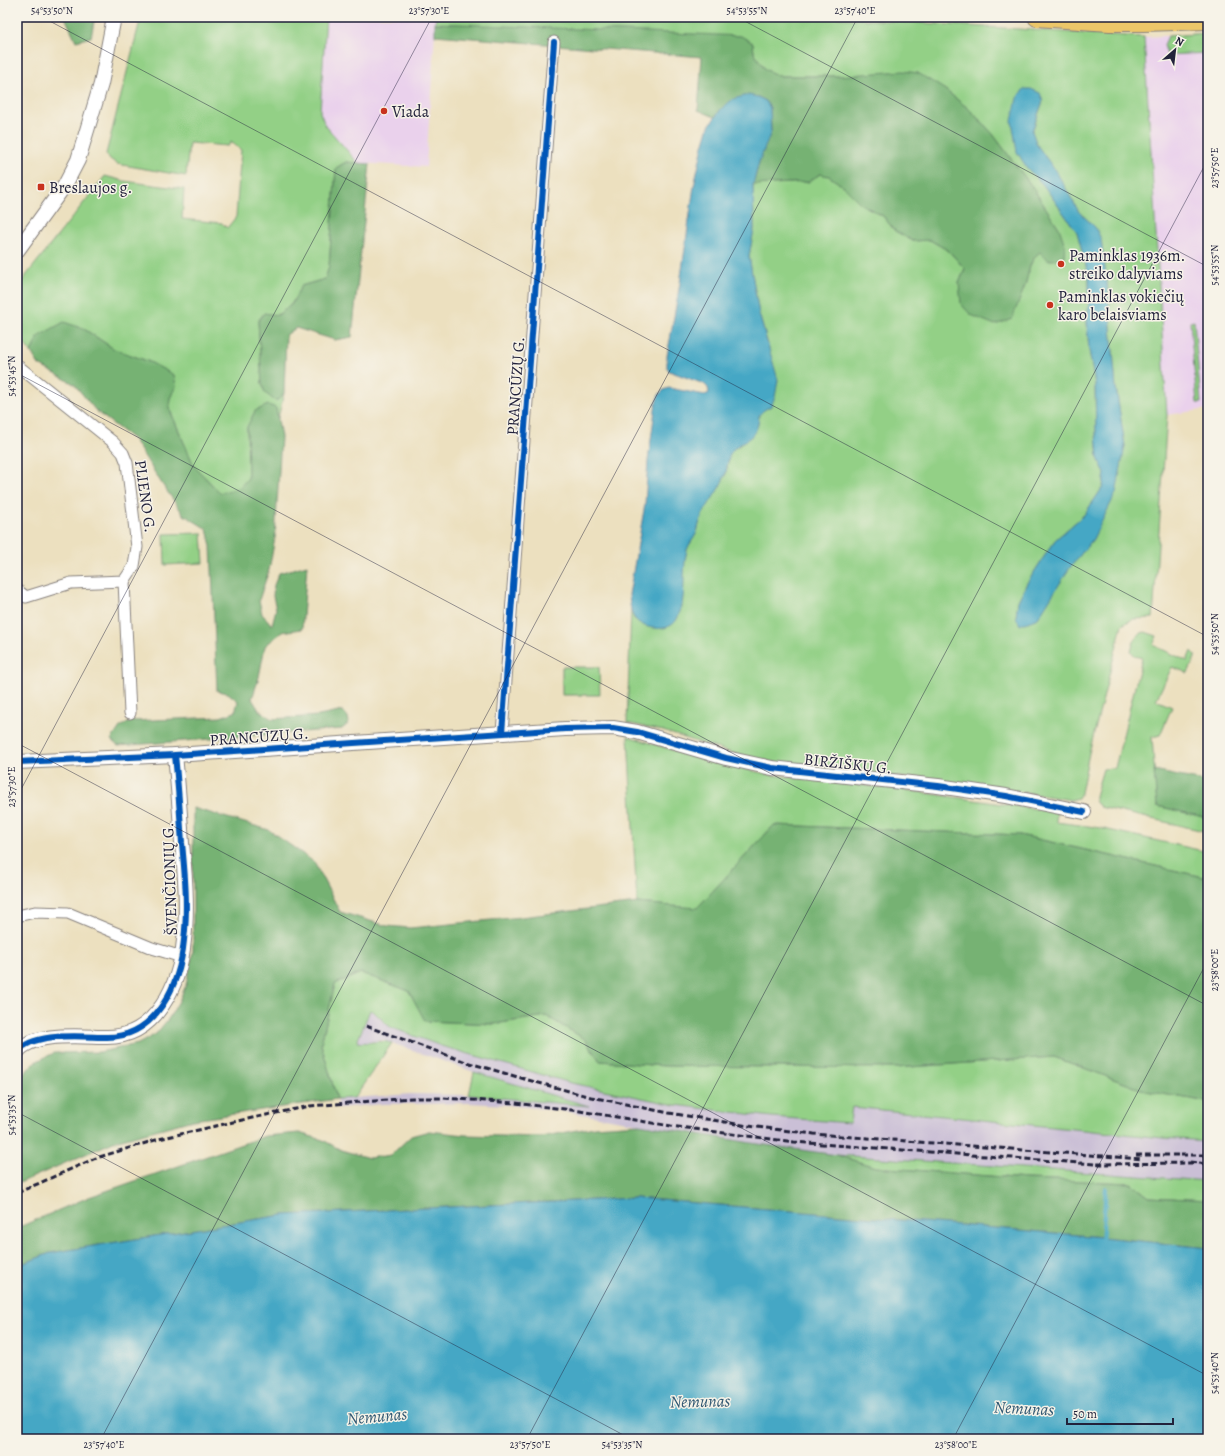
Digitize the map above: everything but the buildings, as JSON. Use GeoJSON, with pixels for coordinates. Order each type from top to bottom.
{"type":"FeatureCollection","features":[{"type":"Feature","properties":{"kind":"main road"},"geometry":{"type":"LineString","coordinates":[[1037,17],[1137,22],[1208,20]]}},
{"type":"Feature","properties":{"kind":"street"},"geometry":{"type":"LineString","coordinates":[[17,251],[65,185],[78,160],[101,84],[114,17]]}},
{"type":"Feature","properties":{"kind":"street","name":"PRANCŪZŲ G."},"geometry":{"type":"LineString","coordinates":[[502,733],[554,42]]}},
{"type":"Feature","properties":{"kind":"street","name":"PLIENO G."},"geometry":{"type":"LineString","coordinates":[[18,366],[113,442],[123,452],[126,463],[137,547],[134,566],[124,581]]}},
{"type":"Feature","properties":{"kind":"street"},"geometry":{"type":"LineString","coordinates":[[17,590],[26,597],[71,583],[124,581],[130,713]]}},
{"type":"Feature","properties":{"kind":"street","name":"PRANCŪZŲ G."},"geometry":{"type":"LineString","coordinates":[[17,762],[175,755],[565,729],[613,728]]}},
{"type":"Feature","properties":{"kind":"street","name":"BIRŽIŠKŲ G."},"geometry":{"type":"LineString","coordinates":[[613,728],[637,732],[726,758],[772,768],[938,786],[1006,796],[1084,812]]}},
{"type":"Feature","properties":{"kind":"street","name":"ŠVENČIONIŲ G."},"geometry":{"type":"LineString","coordinates":[[17,1052],[20,1048],[35,1040],[49,1037],[115,1037],[135,1032],[148,1022],[167,999],[174,983],[182,957],[184,939],[184,870],[175,755]]}},
{"type":"Feature","properties":{"kind":"street"},"geometry":{"type":"LineString","coordinates":[[17,916],[35,912],[68,913],[152,948],[182,957]]}},
{"type":"Feature","properties":{"kind":"shaded area"},"geometry":{"type":"Polygon","coordinates":[[[326,17],[436,17],[426,167],[358,163],[325,125],[320,112],[326,17]]]}},
{"type":"Feature","properties":{"kind":"shaded area"},"geometry":{"type":"Polygon","coordinates":[[[1208,34],[1208,409],[1167,415],[1144,37],[1208,34]]]}},
{"type":"Feature","properties":{"kind":"shaded area"},"geometry":{"type":"Polygon","coordinates":[[[370,1010],[390,1027],[441,1046],[571,1083],[675,1105],[772,1117],[850,1123],[852,1107],[1163,1138],[1208,1141],[1208,1181],[837,1155],[751,1143],[569,1112],[507,1105],[469,1103],[383,1104],[338,1108],[337,1099],[411,1094],[469,1095],[586,1105],[474,1072],[383,1040],[362,1043],[357,1042],[370,1010]]]}},
{"type":"Feature","properties":{"kind":"green space"},"geometry":{"type":"Polygon","coordinates":[[[65,17],[95,17],[91,37],[76,41],[65,17]]]}},
{"type":"Feature","properties":{"kind":"green space"},"geometry":{"type":"Polygon","coordinates":[[[141,17],[326,17],[320,112],[325,125],[358,163],[346,162],[336,168],[329,267],[325,279],[301,286],[293,301],[285,310],[258,321],[262,383],[265,393],[278,400],[284,393],[278,418],[275,408],[247,427],[249,478],[239,488],[220,493],[194,466],[169,408],[170,398],[176,386],[150,362],[114,349],[84,329],[39,336],[31,352],[17,335],[17,287],[105,176],[124,181],[184,189],[182,219],[222,223],[227,228],[236,217],[241,150],[231,142],[228,146],[189,143],[186,176],[117,164],[106,154],[141,17]]]}},
{"type":"Feature","properties":{"kind":"green space"},"geometry":{"type":"Polygon","coordinates":[[[436,17],[829,17],[1144,37],[1167,415],[1153,618],[1133,619],[1122,625],[1089,753],[1081,793],[1078,798],[1071,800],[999,788],[782,764],[738,755],[663,731],[627,723],[631,609],[634,619],[682,607],[684,564],[687,548],[696,534],[701,516],[726,474],[729,456],[732,450],[746,441],[758,424],[759,414],[771,406],[768,344],[759,314],[749,256],[754,229],[753,185],[808,182],[820,174],[829,176],[844,187],[861,204],[883,216],[895,231],[913,241],[930,240],[949,251],[965,269],[959,283],[1025,285],[1031,263],[1059,228],[1030,184],[992,133],[969,109],[944,89],[837,76],[778,76],[765,69],[754,53],[753,43],[435,23],[436,17]],[[1031,89],[1027,168],[1044,186],[1077,232],[1089,277],[1087,322],[1089,350],[1095,384],[1098,458],[1105,473],[1103,487],[1084,515],[1055,540],[1027,583],[1018,601],[1016,617],[1069,569],[1093,539],[1125,446],[1116,388],[1108,291],[1101,239],[1095,227],[1079,212],[1057,173],[1037,146],[1032,132],[1043,101],[1031,89]]]}},
{"type":"Feature","properties":{"kind":"green space"},"geometry":{"type":"Polygon","coordinates":[[[435,23],[741,36],[753,43],[754,53],[765,69],[778,76],[837,76],[903,71],[918,73],[944,89],[969,109],[992,133],[1030,184],[1059,228],[1065,245],[1064,257],[1054,260],[1047,260],[1040,252],[1033,259],[1025,286],[1012,319],[995,325],[971,315],[961,304],[959,283],[965,269],[949,251],[930,240],[913,241],[895,231],[883,216],[861,204],[844,187],[829,176],[820,174],[808,182],[753,185],[759,162],[771,132],[770,108],[766,101],[758,97],[721,109],[715,117],[698,110],[702,57],[435,35],[435,23]]]}},
{"type":"Feature","properties":{"kind":"green space"},"geometry":{"type":"Polygon","coordinates":[[[1208,33],[1208,53],[1167,55],[1164,45],[1168,36],[1208,33]]]}},
{"type":"Feature","properties":{"kind":"green space"},"geometry":{"type":"Polygon","coordinates":[[[346,162],[370,164],[352,337],[335,340],[296,328],[286,335],[284,393],[278,400],[274,400],[265,393],[262,384],[258,321],[264,313],[278,315],[292,304],[301,286],[325,279],[329,267],[336,168],[346,162]]]}},
{"type":"Feature","properties":{"kind":"green space"},"geometry":{"type":"Polygon","coordinates":[[[1194,321],[1201,403],[1197,403],[1190,322],[1194,321]]]}},
{"type":"Feature","properties":{"kind":"green space"},"geometry":{"type":"Polygon","coordinates":[[[64,322],[84,329],[114,349],[150,362],[174,375],[176,386],[170,398],[169,408],[194,466],[220,493],[239,488],[248,478],[247,427],[255,411],[268,405],[276,408],[281,437],[275,538],[269,570],[259,600],[262,614],[272,625],[276,609],[273,596],[274,585],[279,573],[307,565],[302,629],[282,632],[265,646],[259,677],[252,699],[259,710],[272,719],[319,716],[343,711],[348,717],[349,723],[342,729],[118,746],[111,740],[120,727],[131,721],[220,717],[235,712],[238,701],[228,693],[217,691],[211,546],[207,529],[184,515],[134,440],[96,411],[74,384],[39,365],[31,352],[39,336],[64,322]]]}},
{"type":"Feature","properties":{"kind":"green space"},"geometry":{"type":"Polygon","coordinates":[[[202,533],[204,563],[165,565],[164,534],[202,533]]]}},
{"type":"Feature","properties":{"kind":"green space"},"geometry":{"type":"Polygon","coordinates":[[[1145,632],[1157,636],[1153,645],[1187,661],[1191,651],[1195,655],[1188,673],[1172,667],[1156,700],[1172,707],[1160,735],[1152,737],[1157,806],[1208,818],[1208,832],[1100,807],[1095,801],[1095,796],[1103,769],[1115,768],[1142,658],[1135,656],[1131,651],[1137,637],[1145,632]]]}},
{"type":"Feature","properties":{"kind":"green space"},"geometry":{"type":"Polygon","coordinates":[[[562,667],[599,667],[600,695],[562,695],[562,667]]]}},
{"type":"Feature","properties":{"kind":"green space"},"geometry":{"type":"Polygon","coordinates":[[[628,736],[711,762],[772,775],[905,790],[1057,812],[1056,822],[1095,827],[1208,852],[1208,878],[1020,835],[774,825],[697,909],[637,903],[628,736]]]}},
{"type":"Feature","properties":{"kind":"green space"},"geometry":{"type":"Polygon","coordinates":[[[1154,771],[1208,782],[1208,818],[1157,806],[1154,771]]]}},
{"type":"Feature","properties":{"kind":"green space"},"geometry":{"type":"Polygon","coordinates":[[[193,808],[269,830],[314,862],[340,912],[387,926],[410,928],[521,917],[637,903],[697,908],[774,825],[1020,835],[1208,878],[1208,1102],[1146,1091],[1054,1057],[895,1068],[665,1066],[600,1061],[585,1039],[546,1016],[494,1024],[425,1021],[409,991],[361,973],[335,984],[321,1044],[337,1099],[193,1120],[118,1140],[17,1184],[17,1081],[35,1062],[54,1053],[100,1052],[138,1044],[156,1034],[169,1018],[179,1001],[186,985],[193,951],[193,808]]]}},
{"type":"Feature","properties":{"kind":"green space"},"geometry":{"type":"Polygon","coordinates":[[[361,973],[409,991],[426,1021],[494,1024],[546,1016],[585,1039],[600,1061],[665,1066],[895,1068],[1054,1057],[1146,1091],[1208,1102],[1208,1141],[1163,1138],[852,1107],[850,1123],[772,1117],[675,1105],[571,1083],[441,1046],[390,1027],[370,1010],[357,1042],[383,1041],[392,1043],[354,1098],[337,1099],[321,1044],[335,984],[361,973]]]}},
{"type":"Feature","properties":{"kind":"green space"},"geometry":{"type":"Polygon","coordinates":[[[474,1072],[589,1106],[469,1095],[474,1072]]]}},
{"type":"Feature","properties":{"kind":"green space"},"geometry":{"type":"Polygon","coordinates":[[[639,1124],[751,1143],[837,1155],[875,1167],[1027,1179],[1131,1183],[1149,1197],[1208,1200],[1208,1248],[1102,1237],[636,1198],[283,1215],[50,1253],[17,1266],[17,1228],[89,1197],[265,1136],[299,1133],[323,1140],[341,1150],[369,1158],[391,1155],[411,1136],[429,1131],[465,1135],[541,1137],[594,1127],[639,1124]]]}},
{"type":"Feature","properties":{"kind":"green space"},"geometry":{"type":"Polygon","coordinates":[[[837,1155],[1208,1181],[1208,1200],[1149,1197],[1131,1183],[1027,1179],[875,1167],[837,1155]]]}},
{"type":"Feature","properties":{"kind":"water"},"geometry":{"type":"Polygon","coordinates":[[[1024,89],[1031,89],[1040,93],[1043,101],[1032,131],[1037,145],[1057,173],[1079,212],[1095,227],[1101,239],[1108,291],[1116,388],[1125,446],[1116,493],[1093,539],[1069,569],[1038,618],[1020,625],[1016,617],[1018,601],[1027,583],[1055,540],[1084,515],[1103,487],[1105,473],[1098,458],[1095,384],[1089,350],[1087,322],[1089,277],[1077,232],[1044,186],[1027,168],[1017,152],[1012,121],[1017,98],[1024,89]]]}},
{"type":"Feature","properties":{"kind":"water"},"geometry":{"type":"Polygon","coordinates":[[[748,95],[758,97],[766,101],[770,108],[771,132],[759,162],[753,185],[754,229],[749,256],[759,314],[778,380],[775,397],[771,406],[765,409],[760,415],[753,435],[732,451],[723,480],[702,516],[685,558],[682,602],[677,619],[674,623],[663,628],[650,628],[639,623],[633,617],[629,595],[645,504],[648,461],[656,403],[660,393],[669,388],[705,395],[709,393],[708,388],[704,384],[669,371],[667,367],[667,356],[680,283],[694,186],[709,126],[721,109],[733,99],[748,95]]]}},
{"type":"Feature","properties":{"kind":"water","name":"Nemunas"},"geometry":{"type":"Polygon","coordinates":[[[636,1198],[1102,1237],[1208,1248],[1208,1439],[17,1439],[17,1266],[50,1253],[283,1215],[636,1198]]]}},
{"type":"Feature","properties":{"kind":"waterway"},"geometry":{"type":"LineString","coordinates":[[1102,1242],[1106,1188]]}},
{"type":"Feature","properties":{"kind":"railway"},"geometry":{"type":"LineString","coordinates":[[366,1026],[466,1062],[528,1080],[591,1097],[669,1113],[749,1126],[814,1134],[1142,1159]]}},
{"type":"Feature","properties":{"kind":"railway"},"geometry":{"type":"LineString","coordinates":[[17,1193],[96,1158],[159,1139],[310,1106],[412,1098],[443,1098],[515,1103],[794,1142],[1094,1164],[1196,1163]]}},
{"type":"Feature","properties":{"kind":"railway"},"geometry":{"type":"LineString","coordinates":[[1136,1155],[1208,1155]]}},
{"type":"Feature","properties":{"kind":"railway"},"geometry":{"type":"LineString","coordinates":[[1190,1162],[1208,1164]]}},
{"type":"Feature","properties":{"kind":"cycle path"},"geometry":{"type":"LineString","coordinates":[[502,733],[554,42]]}},
{"type":"Feature","properties":{"kind":"cycle path"},"geometry":{"type":"LineString","coordinates":[[17,762],[175,755],[565,729],[613,728],[637,732],[726,758],[772,768],[938,786],[1006,796],[1084,812]]}},
{"type":"Feature","properties":{"kind":"cycle path"},"geometry":{"type":"LineString","coordinates":[[17,1052],[25,1045],[46,1038],[72,1036],[107,1037],[124,1035],[140,1028],[152,1018],[163,1005],[171,990],[182,957],[186,916],[185,879],[175,755]]}},
{"type":"Feature","properties":{"kind":"place","name":"Viada"},"geometry":{"type":"Point","coordinates":[384,111]}},
{"type":"Feature","properties":{"kind":"place","name":"Breslaujos g."},"geometry":{"type":"Point","coordinates":[41,187]}},
{"type":"Feature","properties":{"kind":"place","name":"Paminklas 1936m. streiko dalyviams"},"geometry":{"type":"Point","coordinates":[1061,264]}},
{"type":"Feature","properties":{"kind":"place","name":"Paminklas vokiečių karo belaisviams"},"geometry":{"type":"Point","coordinates":[1050,305]}}]}
